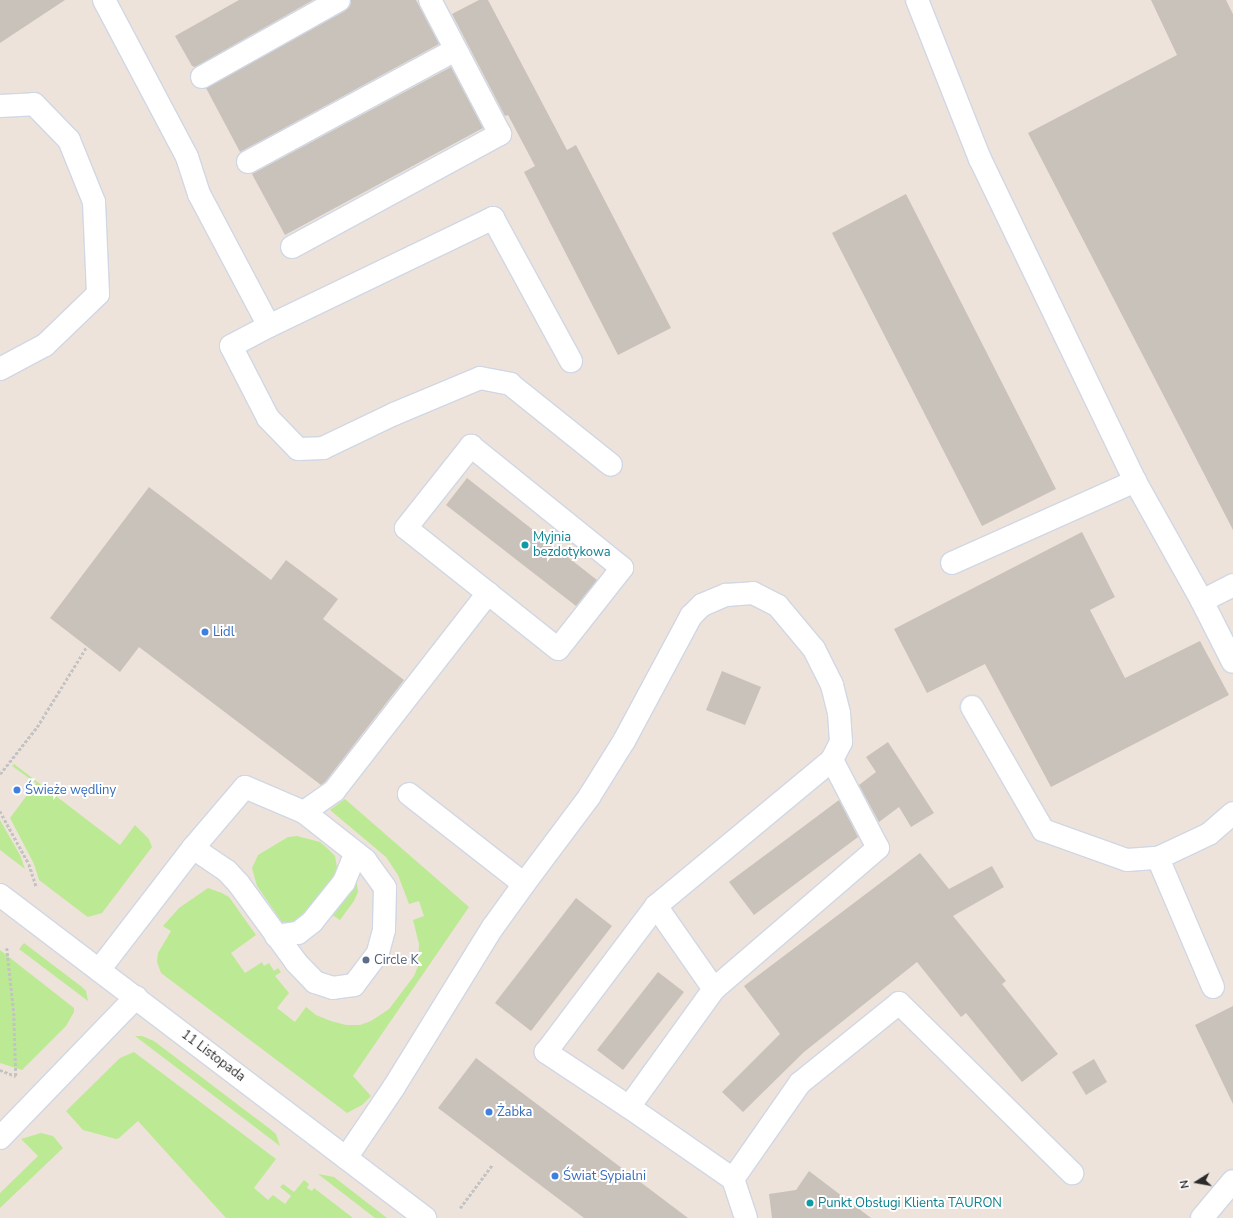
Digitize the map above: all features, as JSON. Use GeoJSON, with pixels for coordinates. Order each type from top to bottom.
{"type":"FeatureCollection","features":[{"type":"Feature","properties":{"kind":"street"},"geometry":{"type":"LineString","coordinates":[[104,0],[187,157],[199,194],[269,326]]}},
{"type":"Feature","properties":{"kind":"street"},"geometry":{"type":"LineString","coordinates":[[202,77],[339,0]]}},
{"type":"Feature","properties":{"kind":"street"},"geometry":{"type":"LineString","coordinates":[[292,247],[500,134],[430,0]]}},
{"type":"Feature","properties":{"kind":"street"},"geometry":{"type":"LineString","coordinates":[[917,0],[980,159],[1135,481],[1202,602],[1233,662]]}},
{"type":"Feature","properties":{"kind":"street"},"geometry":{"type":"LineString","coordinates":[[248,162],[455,50]]}},
{"type":"Feature","properties":{"kind":"street"},"geometry":{"type":"LineString","coordinates":[[0,106],[34,104],[69,140],[94,202],[98,294],[45,345],[0,369]]}},
{"type":"Feature","properties":{"kind":"street"},"geometry":{"type":"LineString","coordinates":[[571,361],[493,218],[269,326],[231,346],[268,418],[298,449],[323,448],[394,414],[480,378],[510,384],[610,465]]}},
{"type":"Feature","properties":{"kind":"street"},"geometry":{"type":"LineString","coordinates":[[471,446],[622,568],[558,649],[488,593],[406,528],[471,446]]}},
{"type":"Feature","properties":{"kind":"street"},"geometry":{"type":"LineString","coordinates":[[952,563],[1135,481]]}},
{"type":"Feature","properties":{"kind":"street"},"geometry":{"type":"LineString","coordinates":[[1202,602],[1233,585]]}},
{"type":"Feature","properties":{"kind":"street"},"geometry":{"type":"LineString","coordinates":[[304,812],[334,791],[488,593]]}},
{"type":"Feature","properties":{"kind":"street"},"geometry":{"type":"LineString","coordinates":[[346,1158],[394,1087],[493,927],[589,797],[624,741],[691,616],[702,605],[726,595],[753,593],[778,606],[814,649],[832,685],[839,713],[841,742],[832,760],[656,906],[546,1052],[733,1179],[746,1218]]}},
{"type":"Feature","properties":{"kind":"street"},"geometry":{"type":"LineString","coordinates":[[972,706],[1043,830],[1127,860],[1158,858],[1209,834],[1233,814]]}},
{"type":"Feature","properties":{"kind":"street"},"geometry":{"type":"LineString","coordinates":[[629,1107],[714,989],[878,848],[832,760]]}},
{"type":"Feature","properties":{"kind":"street"},"geometry":{"type":"LineString","coordinates":[[99,970],[193,848],[245,787],[304,812],[365,860],[385,888],[384,930],[378,953],[354,985],[333,988],[315,982],[296,962],[239,884],[227,871],[193,848]]}},
{"type":"Feature","properties":{"kind":"street"},"geometry":{"type":"LineString","coordinates":[[409,794],[524,884]]}},
{"type":"Feature","properties":{"kind":"street"},"geometry":{"type":"LineString","coordinates":[[276,936],[298,933],[312,922],[344,882],[356,853]]}},
{"type":"Feature","properties":{"kind":"street"},"geometry":{"type":"LineString","coordinates":[[1158,858],[1213,987]]}},
{"type":"Feature","properties":{"kind":"street","name":"11 Listopada"},"geometry":{"type":"LineString","coordinates":[[0,894],[425,1218]]}},
{"type":"Feature","properties":{"kind":"street"},"geometry":{"type":"LineString","coordinates":[[656,906],[714,989]]}},
{"type":"Feature","properties":{"kind":"street"},"geometry":{"type":"LineString","coordinates":[[0,1138],[136,998]]}},
{"type":"Feature","properties":{"kind":"street"},"geometry":{"type":"LineString","coordinates":[[733,1179],[800,1083],[899,1003],[1072,1173]]}},
{"type":"Feature","properties":{"kind":"street"},"geometry":{"type":"LineString","coordinates":[[1202,1218],[1233,1181]]}},
{"type":"Feature","properties":{"kind":"path"},"geometry":{"type":"LineString","coordinates":[[0,774],[37,727],[87,646]]}},
{"type":"Feature","properties":{"kind":"path"},"geometry":{"type":"LineString","coordinates":[[0,811],[29,864],[36,886]]}},
{"type":"Feature","properties":{"kind":"path"},"geometry":{"type":"LineString","coordinates":[[8,948],[14,1013],[16,1076]]}},
{"type":"Feature","properties":{"kind":"path"},"geometry":{"type":"LineString","coordinates":[[460,1208],[492,1165]]}},
{"type":"Feature","properties":{"kind":"green space"},"geometry":{"type":"Polygon","coordinates":[[[14,764],[120,845],[135,825],[149,839],[152,847],[102,913],[88,917],[39,880],[34,864],[10,818],[36,783],[12,766],[14,764]]]}},
{"type":"Feature","properties":{"kind":"green space"},"geometry":{"type":"Polygon","coordinates":[[[345,799],[469,907],[353,1076],[371,1096],[362,1105],[347,1113],[161,973],[157,962],[158,953],[171,931],[163,926],[179,908],[208,888],[229,897],[256,935],[231,953],[245,973],[262,962],[264,966],[269,963],[274,971],[278,968],[281,972],[275,976],[289,993],[277,1008],[295,1022],[306,1007],[316,1015],[346,1025],[360,1025],[371,1021],[389,1009],[414,976],[418,966],[419,944],[413,920],[424,916],[419,901],[409,904],[398,875],[386,857],[330,810],[345,799]]]}},
{"type":"Feature","properties":{"kind":"green space"},"geometry":{"type":"Polygon","coordinates":[[[0,820],[20,855],[25,869],[0,850],[0,820]]]}},
{"type":"Feature","properties":{"kind":"green space"},"geometry":{"type":"Polygon","coordinates":[[[297,836],[320,842],[328,849],[335,856],[338,873],[303,918],[295,922],[282,922],[257,886],[252,868],[258,855],[288,837],[297,836]]]}},
{"type":"Feature","properties":{"kind":"green space"},"geometry":{"type":"Polygon","coordinates":[[[356,878],[358,892],[354,901],[340,920],[329,913],[356,878]]]}},
{"type":"Feature","properties":{"kind":"green space"},"geometry":{"type":"Polygon","coordinates":[[[24,943],[82,987],[86,991],[88,1001],[19,949],[24,943]]]}},
{"type":"Feature","properties":{"kind":"green space"},"geometry":{"type":"Polygon","coordinates":[[[0,950],[74,1008],[74,1012],[66,1026],[22,1070],[0,1063],[0,950]]]}},
{"type":"Feature","properties":{"kind":"green space"},"geometry":{"type":"Polygon","coordinates":[[[135,1036],[142,1036],[154,1041],[270,1129],[276,1134],[280,1146],[135,1036]]]}},
{"type":"Feature","properties":{"kind":"green space"},"geometry":{"type":"Polygon","coordinates":[[[134,1052],[276,1159],[254,1188],[268,1200],[273,1195],[285,1204],[291,1196],[280,1187],[283,1184],[294,1192],[304,1180],[309,1184],[307,1188],[312,1191],[314,1188],[353,1218],[226,1218],[138,1121],[116,1139],[83,1130],[66,1111],[120,1058],[134,1052]]]}},
{"type":"Feature","properties":{"kind":"green space"},"geometry":{"type":"Polygon","coordinates":[[[41,1133],[53,1136],[63,1148],[0,1208],[0,1193],[38,1156],[21,1139],[41,1133]]]}},
{"type":"Feature","properties":{"kind":"green space"},"geometry":{"type":"Polygon","coordinates":[[[318,1174],[334,1177],[387,1218],[375,1218],[318,1174]]]}},
{"type":"Feature","properties":{"kind":"building"},"geometry":{"type":"Polygon","coordinates":[[[0,0],[65,0],[0,43],[0,0]]]}},
{"type":"Feature","properties":{"kind":"building"},"geometry":{"type":"Polygon","coordinates":[[[239,0],[313,0],[195,67],[192,66],[175,36],[239,0]]]}},
{"type":"Feature","properties":{"kind":"building"},"geometry":{"type":"Polygon","coordinates":[[[351,0],[416,0],[439,44],[240,152],[206,88],[345,11],[350,6],[351,0]]]}},
{"type":"Feature","properties":{"kind":"building"},"geometry":{"type":"Polygon","coordinates":[[[479,0],[488,0],[567,150],[576,145],[671,328],[618,355],[524,172],[535,166],[508,115],[505,116],[452,14],[479,0]]]}},
{"type":"Feature","properties":{"kind":"building"},"geometry":{"type":"Polygon","coordinates":[[[1151,0],[1226,0],[1233,14],[1233,530],[1028,133],[1177,55],[1151,0]]]}},
{"type":"Feature","properties":{"kind":"building"},"geometry":{"type":"Polygon","coordinates":[[[451,67],[483,128],[285,235],[252,174],[451,67]]]}},
{"type":"Feature","properties":{"kind":"building"},"geometry":{"type":"Polygon","coordinates":[[[906,194],[1056,489],[982,526],[832,233],[906,194]]]}},
{"type":"Feature","properties":{"kind":"building","name":"Myjnia bezdotykowa"},"geometry":{"type":"Polygon","coordinates":[[[467,478],[597,580],[576,606],[446,505],[467,478]]]}},
{"type":"Feature","properties":{"kind":"building","name":"Lidl"},"geometry":{"type":"Polygon","coordinates":[[[149,487],[271,580],[286,560],[338,599],[323,619],[404,680],[325,782],[321,785],[139,647],[120,672],[50,618],[149,487]]]}},
{"type":"Feature","properties":{"kind":"building"},"geometry":{"type":"Polygon","coordinates":[[[1082,532],[1115,597],[1090,610],[1125,678],[1200,641],[1229,695],[1051,787],[985,664],[927,693],[894,629],[1082,532]]]}},
{"type":"Feature","properties":{"kind":"building"},"geometry":{"type":"Polygon","coordinates":[[[722,671],[761,687],[745,725],[706,710],[722,671]]]}},
{"type":"Feature","properties":{"kind":"building"},"geometry":{"type":"Polygon","coordinates":[[[888,742],[934,813],[911,827],[899,807],[879,822],[859,785],[876,772],[866,757],[888,742]]]}},
{"type":"Feature","properties":{"kind":"building"},"geometry":{"type":"Polygon","coordinates":[[[839,800],[858,837],[754,915],[729,882],[839,800]]]}},
{"type":"Feature","properties":{"kind":"building"},"geometry":{"type":"Polygon","coordinates":[[[920,853],[949,889],[992,866],[1004,887],[953,916],[1006,981],[1002,984],[1058,1054],[1022,1082],[966,1013],[961,1017],[917,962],[804,1052],[743,1112],[722,1092],[780,1034],[744,986],[920,853]]]}},
{"type":"Feature","properties":{"kind":"building"},"geometry":{"type":"Polygon","coordinates":[[[576,898],[612,926],[531,1031],[495,1003],[576,898]]]}},
{"type":"Feature","properties":{"kind":"building"},"geometry":{"type":"Polygon","coordinates":[[[658,972],[684,992],[623,1070],[597,1050],[658,972]]]}},
{"type":"Feature","properties":{"kind":"building"},"geometry":{"type":"Polygon","coordinates":[[[1233,1006],[1233,1104],[1195,1025],[1233,1006]]]}},
{"type":"Feature","properties":{"kind":"building"},"geometry":{"type":"Polygon","coordinates":[[[476,1058],[688,1218],[584,1218],[438,1108],[476,1058]]]}},
{"type":"Feature","properties":{"kind":"building"},"geometry":{"type":"Polygon","coordinates":[[[1094,1059],[1107,1082],[1086,1095],[1072,1072],[1094,1059]]]}},
{"type":"Feature","properties":{"kind":"building","name":"Punkt Obsługi Klienta TAURON"},"geometry":{"type":"Polygon","coordinates":[[[809,1171],[871,1218],[772,1218],[769,1194],[796,1190],[809,1171]]]}},
{"type":"Feature","properties":{"kind":"place","name":"Myjnia bezdotykowa"},"geometry":{"type":"Point","coordinates":[525,545]}},
{"type":"Feature","properties":{"kind":"place","name":"Lidl"},"geometry":{"type":"Point","coordinates":[205,632]}},
{"type":"Feature","properties":{"kind":"place","name":"Świeże wędliny"},"geometry":{"type":"Point","coordinates":[17,790]}},
{"type":"Feature","properties":{"kind":"place","name":"Circle K"},"geometry":{"type":"Point","coordinates":[366,960]}},
{"type":"Feature","properties":{"kind":"place","name":"Żabka"},"geometry":{"type":"Point","coordinates":[489,1112]}},
{"type":"Feature","properties":{"kind":"place","name":"Świat Sypialni"},"geometry":{"type":"Point","coordinates":[555,1176]}},
{"type":"Feature","properties":{"kind":"place","name":"Punkt Obsługi Klienta TAURON"},"geometry":{"type":"Point","coordinates":[810,1203]}}]}
